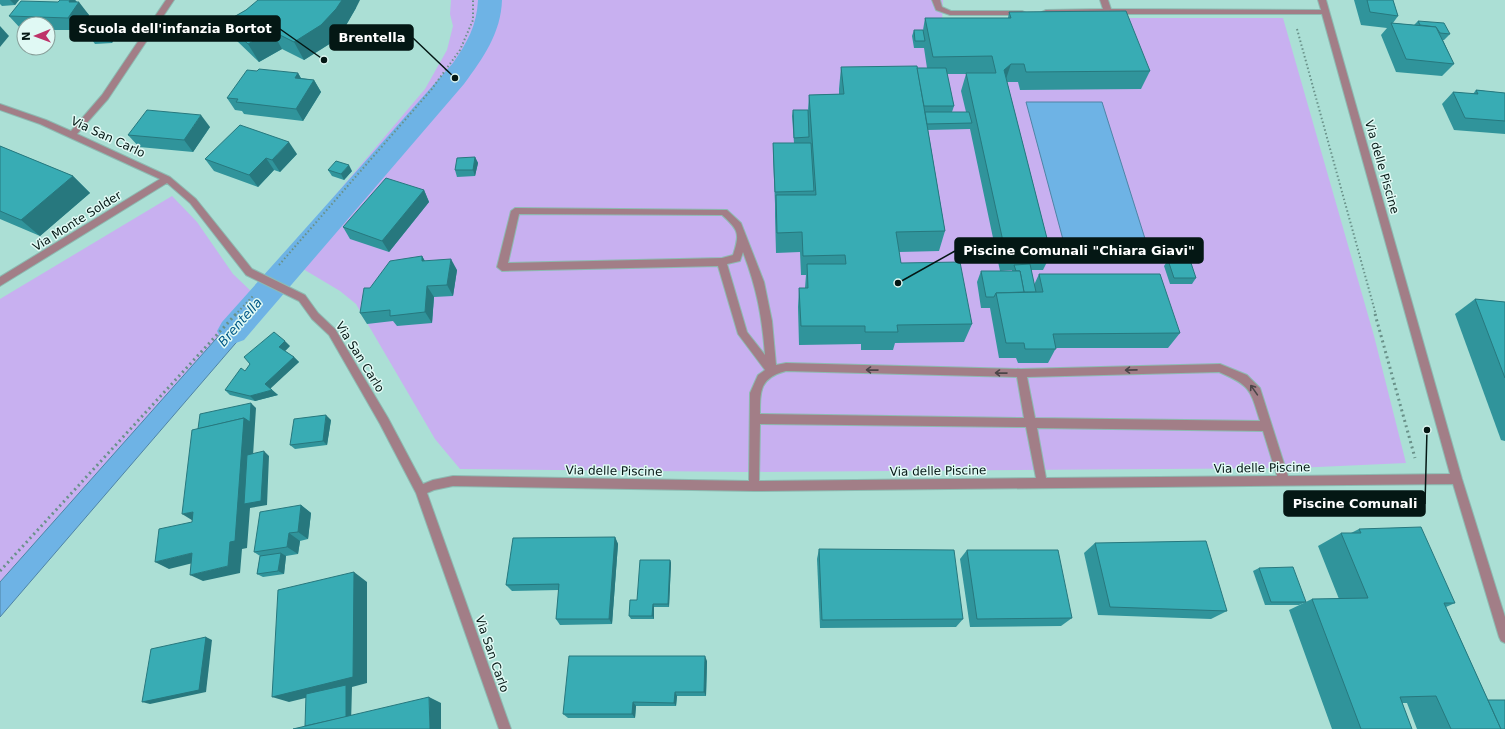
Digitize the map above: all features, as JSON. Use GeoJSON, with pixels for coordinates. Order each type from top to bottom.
{"type":"FeatureCollection","features":[{"type":"Feature","properties":{"kind":"street"},"geometry":{"type":"LineString","coordinates":[[72,135],[105,97],[170,0]]}},
{"type":"Feature","properties":{"kind":"street"},"geometry":{"type":"LineString","coordinates":[[936,0],[939,8],[950,13],[1108,11],[1324,12]]}},
{"type":"Feature","properties":{"kind":"street"},"geometry":{"type":"LineString","coordinates":[[1104,0],[1108,11]]}},
{"type":"Feature","properties":{"kind":"street","name":"Via delle Piscine"},"geometry":{"type":"LineString","coordinates":[[1322,0],[1324,12],[1457,479],[1505,637]]}},
{"type":"Feature","properties":{"kind":"street","name":"Via San Carlo"},"geometry":{"type":"LineString","coordinates":[[0,107],[43,122],[167,179],[193,201],[249,272],[302,298],[315,316],[332,332],[350,361],[421,491],[505,729]]}},
{"type":"Feature","properties":{"kind":"street","name":"Via Monte Solder"},"geometry":{"type":"LineString","coordinates":[[0,282],[167,179]]}},
{"type":"Feature","properties":{"kind":"street"},"geometry":{"type":"LineString","coordinates":[[743,238],[737,258],[722,262],[502,267],[514,211],[724,212],[737,223],[743,238],[759,282],[767,321],[771,371]]}},
{"type":"Feature","properties":{"kind":"street"},"geometry":{"type":"LineString","coordinates":[[722,262],[743,334],[771,371]]}},
{"type":"Feature","properties":{"kind":"street"},"geometry":{"type":"LineString","coordinates":[[754,486],[755,393],[762,378],[771,371],[786,367],[1021,373],[1220,368],[1243,378],[1256,391],[1284,481]]}},
{"type":"Feature","properties":{"kind":"street"},"geometry":{"type":"LineString","coordinates":[[1021,373],[1042,483]]}},
{"type":"Feature","properties":{"kind":"street"},"geometry":{"type":"LineString","coordinates":[[755,419],[1267,426]]}},
{"type":"Feature","properties":{"kind":"street","name":"Via delle Piscine"},"geometry":{"type":"LineString","coordinates":[[421,491],[433,485],[453,481],[754,486],[1284,481],[1420,478],[1457,479]]}},
{"type":"Feature","properties":{"kind":"path"},"geometry":{"type":"LineString","coordinates":[[281,263],[431,90],[460,50],[473,20],[472,0]]}},
{"type":"Feature","properties":{"kind":"path"},"geometry":{"type":"LineString","coordinates":[[1292,13],[1420,478]]}},
{"type":"Feature","properties":{"kind":"path"},"geometry":{"type":"LineString","coordinates":[[0,571],[256,292]]}},
{"type":"Feature","properties":{"kind":"shaded area"},"geometry":{"type":"Polygon","coordinates":[[[451,0],[943,0],[942,22],[1111,18],[1283,18],[1374,336],[1406,463],[1296,468],[745,472],[460,469],[435,439],[356,304],[340,291],[283,257],[425,89],[447,50],[453,26],[450,14],[451,0]]]}},
{"type":"Feature","properties":{"kind":"shaded area"},"geometry":{"type":"Polygon","coordinates":[[[172,196],[197,222],[233,274],[255,295],[0,582],[0,299],[172,196]]]}},
{"type":"Feature","properties":{"kind":"water"},"geometry":{"type":"Polygon","coordinates":[[[1026,102],[1102,102],[1147,245],[1065,247],[1026,102]]]}},
{"type":"Feature","properties":{"kind":"water"},"geometry":{"type":"Polygon","coordinates":[[[255,295],[272,301],[0,617],[0,582],[255,295]]]}},
{"type":"Feature","properties":{"kind":"building"},"geometry":{"type":"Polygon","coordinates":[[[60,0],[70,0],[69,2],[79,2],[68,18],[56,18],[56,16],[9,16],[21,1],[58,2],[60,0]]]}},
{"type":"Feature","properties":{"kind":"building"},"geometry":{"type":"Polygon","coordinates":[[[258,0],[342,0],[321,25],[294,42],[272,31],[248,44],[225,22],[246,10],[258,0]]]}},
{"type":"Feature","properties":{"kind":"building"},"geometry":{"type":"Polygon","coordinates":[[[1367,0],[1393,0],[1398,16],[1370,12],[1367,0]]]}},
{"type":"Feature","properties":{"kind":"building"},"geometry":{"type":"Polygon","coordinates":[[[1126,11],[1150,71],[1026,72],[1024,64],[1011,64],[1004,70],[1051,254],[1006,255],[966,73],[996,73],[992,56],[933,57],[925,18],[1011,18],[1009,12],[1126,11]]]}},
{"type":"Feature","properties":{"kind":"building"},"geometry":{"type":"Polygon","coordinates":[[[1418,21],[1444,23],[1450,34],[1440,33],[1436,27],[1420,25],[1418,21]]]}},
{"type":"Feature","properties":{"kind":"building"},"geometry":{"type":"Polygon","coordinates":[[[1391,23],[1436,27],[1454,64],[1406,59],[1391,23]]]}},
{"type":"Feature","properties":{"kind":"building"},"geometry":{"type":"Polygon","coordinates":[[[914,30],[923,30],[925,41],[915,41],[914,30]]]}},
{"type":"Feature","properties":{"kind":"building"},"geometry":{"type":"Polygon","coordinates":[[[917,66],[945,231],[896,232],[901,263],[960,262],[972,324],[897,325],[898,332],[865,332],[865,326],[801,326],[799,288],[808,288],[807,264],[846,264],[845,255],[803,256],[802,232],[777,233],[776,195],[816,195],[809,95],[844,94],[841,67],[917,66]]]}},
{"type":"Feature","properties":{"kind":"building"},"geometry":{"type":"Polygon","coordinates":[[[917,68],[946,68],[954,106],[924,106],[917,68]]]}},
{"type":"Feature","properties":{"kind":"building"},"geometry":{"type":"Polygon","coordinates":[[[259,69],[298,73],[295,78],[314,80],[296,109],[236,102],[238,99],[227,98],[247,70],[257,71],[259,69]]]}},
{"type":"Feature","properties":{"kind":"building"},"geometry":{"type":"Polygon","coordinates":[[[1476,90],[1505,93],[1505,121],[1465,118],[1453,92],[1478,94],[1476,90]]]}},
{"type":"Feature","properties":{"kind":"building"},"geometry":{"type":"Polygon","coordinates":[[[147,110],[201,115],[184,140],[128,135],[147,110]]]}},
{"type":"Feature","properties":{"kind":"building"},"geometry":{"type":"Polygon","coordinates":[[[793,110],[808,110],[809,137],[794,138],[793,110]]]}},
{"type":"Feature","properties":{"kind":"building"},"geometry":{"type":"Polygon","coordinates":[[[925,112],[969,112],[972,123],[927,124],[925,112]]]}},
{"type":"Feature","properties":{"kind":"building"},"geometry":{"type":"Polygon","coordinates":[[[240,125],[289,142],[272,160],[266,158],[249,175],[205,159],[240,125]]]}},
{"type":"Feature","properties":{"kind":"building"},"geometry":{"type":"Polygon","coordinates":[[[773,143],[811,143],[814,191],[775,192],[773,143]]]}},
{"type":"Feature","properties":{"kind":"building"},"geometry":{"type":"Polygon","coordinates":[[[0,146],[73,176],[21,220],[0,211],[0,146]]]}},
{"type":"Feature","properties":{"kind":"building"},"geometry":{"type":"Polygon","coordinates":[[[475,157],[473,170],[455,170],[457,158],[475,157]]]}},
{"type":"Feature","properties":{"kind":"building"},"geometry":{"type":"Polygon","coordinates":[[[336,161],[349,165],[341,174],[328,170],[336,161]]]}},
{"type":"Feature","properties":{"kind":"building"},"geometry":{"type":"Polygon","coordinates":[[[386,178],[424,190],[382,241],[343,227],[386,178]]]}},
{"type":"Feature","properties":{"kind":"building"},"geometry":{"type":"Polygon","coordinates":[[[422,256],[422,261],[451,259],[447,285],[427,286],[425,312],[390,316],[390,310],[360,313],[364,288],[370,288],[390,261],[422,256]]]}},
{"type":"Feature","properties":{"kind":"building"},"geometry":{"type":"Polygon","coordinates":[[[1168,260],[1190,260],[1196,278],[1174,278],[1168,260]]]}},
{"type":"Feature","properties":{"kind":"building"},"geometry":{"type":"Polygon","coordinates":[[[1030,264],[1036,292],[1024,292],[1020,271],[1016,271],[1014,265],[1030,264]]]}},
{"type":"Feature","properties":{"kind":"building"},"geometry":{"type":"Polygon","coordinates":[[[981,271],[1020,271],[1024,292],[996,293],[994,297],[986,297],[981,271]]]}},
{"type":"Feature","properties":{"kind":"building"},"geometry":{"type":"Polygon","coordinates":[[[1039,274],[1160,274],[1180,333],[1053,334],[1056,349],[1025,349],[1024,343],[1006,343],[996,293],[1043,292],[1039,274]]]}},
{"type":"Feature","properties":{"kind":"building"},"geometry":{"type":"Polygon","coordinates":[[[1475,299],[1505,302],[1505,378],[1475,299]]]}},
{"type":"Feature","properties":{"kind":"building"},"geometry":{"type":"Polygon","coordinates":[[[274,332],[285,341],[279,347],[294,357],[265,384],[272,390],[250,396],[225,390],[241,368],[245,371],[250,364],[244,357],[274,332]]]}},
{"type":"Feature","properties":{"kind":"building"},"geometry":{"type":"Polygon","coordinates":[[[251,403],[250,422],[244,418],[198,429],[200,414],[251,403]]]}},
{"type":"Feature","properties":{"kind":"building"},"geometry":{"type":"Polygon","coordinates":[[[326,415],[323,441],[290,445],[294,419],[326,415]]]}},
{"type":"Feature","properties":{"kind":"building"},"geometry":{"type":"Polygon","coordinates":[[[244,418],[235,541],[230,542],[228,566],[190,575],[192,553],[155,562],[159,529],[192,522],[193,512],[182,514],[192,430],[244,418]]]}},
{"type":"Feature","properties":{"kind":"building"},"geometry":{"type":"Polygon","coordinates":[[[264,451],[261,501],[244,504],[247,455],[264,451]]]}},
{"type":"Feature","properties":{"kind":"building"},"geometry":{"type":"Polygon","coordinates":[[[301,505],[298,532],[289,533],[287,547],[254,552],[260,512],[301,505]]]}},
{"type":"Feature","properties":{"kind":"building"},"geometry":{"type":"Polygon","coordinates":[[[1421,527],[1455,603],[1444,603],[1501,729],[1451,729],[1436,696],[1400,697],[1412,729],[1361,729],[1312,599],[1368,598],[1341,533],[1361,533],[1359,529],[1421,527]]]}},
{"type":"Feature","properties":{"kind":"building"},"geometry":{"type":"Polygon","coordinates":[[[615,537],[609,619],[556,619],[559,584],[506,585],[513,538],[615,537]]]}},
{"type":"Feature","properties":{"kind":"building"},"geometry":{"type":"Polygon","coordinates":[[[1206,541],[1227,611],[1110,607],[1095,543],[1206,541]]]}},
{"type":"Feature","properties":{"kind":"building"},"geometry":{"type":"Polygon","coordinates":[[[819,549],[954,550],[963,619],[822,620],[819,549]]]}},
{"type":"Feature","properties":{"kind":"building"},"geometry":{"type":"Polygon","coordinates":[[[967,550],[1058,550],[1072,618],[977,619],[967,550]]]}},
{"type":"Feature","properties":{"kind":"building"},"geometry":{"type":"Polygon","coordinates":[[[281,553],[278,571],[257,574],[260,556],[281,553]]]}},
{"type":"Feature","properties":{"kind":"building"},"geometry":{"type":"Polygon","coordinates":[[[640,560],[670,560],[668,604],[653,604],[652,616],[629,616],[630,600],[637,600],[640,560]]]}},
{"type":"Feature","properties":{"kind":"building"},"geometry":{"type":"Polygon","coordinates":[[[1293,567],[1306,602],[1271,602],[1259,568],[1293,567]]]}},
{"type":"Feature","properties":{"kind":"building"},"geometry":{"type":"Polygon","coordinates":[[[354,572],[353,677],[272,697],[278,590],[354,572]]]}},
{"type":"Feature","properties":{"kind":"building"},"geometry":{"type":"Polygon","coordinates":[[[206,637],[199,690],[142,702],[151,649],[206,637]]]}},
{"type":"Feature","properties":{"kind":"building"},"geometry":{"type":"Polygon","coordinates":[[[569,656],[705,656],[704,692],[675,692],[674,703],[633,702],[632,714],[563,714],[569,656]]]}},
{"type":"Feature","properties":{"kind":"building"},"geometry":{"type":"Polygon","coordinates":[[[346,685],[346,717],[305,726],[306,694],[346,685]]]}},
{"type":"Feature","properties":{"kind":"building"},"geometry":{"type":"Polygon","coordinates":[[[429,697],[430,729],[293,729],[429,697]]]}},
{"type":"Feature","properties":{"kind":"building"},"geometry":{"type":"Polygon","coordinates":[[[1488,700],[1505,700],[1505,729],[1501,729],[1488,700]]]}},
{"type":"Feature","properties":{"kind":"waterway","name":"Brentella"},"geometry":{"type":"LineString","coordinates":[[233,331],[455,78],[480,42],[490,11],[490,0]]}},
{"type":"Feature","properties":{"kind":"place","name":"Scuola dell'infanzia Bortot"},"geometry":{"type":"Point","coordinates":[324,60]}},
{"type":"Feature","properties":{"kind":"place","name":"Brentella"},"geometry":{"type":"Point","coordinates":[455,78]}},
{"type":"Feature","properties":{"kind":"place","name":"Piscine Comunali \"Chiara Giavi\""},"geometry":{"type":"Point","coordinates":[898,283]}},
{"type":"Feature","properties":{"kind":"place","name":"Piscine Comunali"},"geometry":{"type":"Point","coordinates":[1427,430]}}]}
